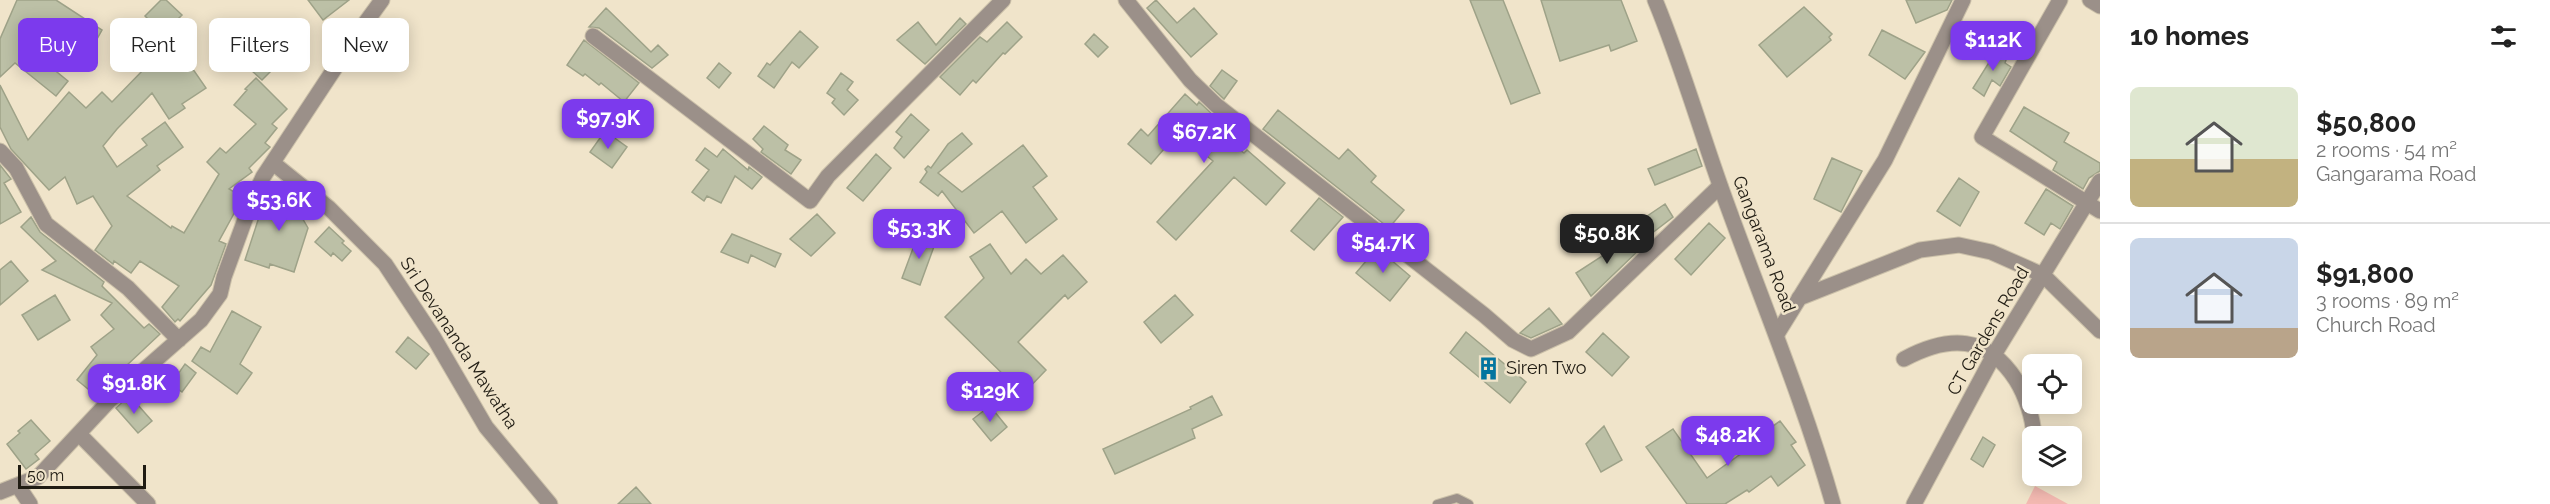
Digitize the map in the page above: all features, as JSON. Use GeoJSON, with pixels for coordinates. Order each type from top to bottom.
{"type":"FeatureCollection","features":[{"type":"Feature","properties":{"kind":"street"},"geometry":{"type":"LineString","coordinates":[[0,492],[38,477],[110,400],[201,320],[220,294],[251,203],[273,162],[382,0]]}},
{"type":"Feature","properties":{"kind":"street"},"geometry":{"type":"LineString","coordinates":[[593,36],[810,201],[828,176],[1003,0]]}},
{"type":"Feature","properties":{"kind":"street"},"geometry":{"type":"LineString","coordinates":[[1125,0],[1190,80],[1215,105],[1513,340],[1531,349],[1568,332],[1720,186]]}},
{"type":"Feature","properties":{"kind":"street","name":"Gangarama Road"},"geometry":{"type":"LineString","coordinates":[[1654,0],[1673,43],[1720,186],[1777,334],[1833,504]]}},
{"type":"Feature","properties":{"kind":"street"},"geometry":{"type":"LineString","coordinates":[[1777,334],[1885,160],[1963,0]]}},
{"type":"Feature","properties":{"kind":"street"},"geometry":{"type":"LineString","coordinates":[[2060,0],[1982,137],[2093,207]]}},
{"type":"Feature","properties":{"kind":"street"},"geometry":{"type":"LineString","coordinates":[[2090,0],[2100,6]]}},
{"type":"Feature","properties":{"kind":"street"},"geometry":{"type":"LineString","coordinates":[[0,151],[16,168],[46,224],[128,288],[179,340]]}},
{"type":"Feature","properties":{"kind":"street","name":"Sri Devananda Mawatha"},"geometry":{"type":"LineString","coordinates":[[273,162],[329,208],[385,264],[434,338],[486,427],[550,504]]}},
{"type":"Feature","properties":{"kind":"street","name":"CT Gardens Road"},"geometry":{"type":"LineString","coordinates":[[1914,504],[1995,353],[2043,275],[2093,207],[2100,181]]}},
{"type":"Feature","properties":{"kind":"street"},"geometry":{"type":"LineString","coordinates":[[1799,298],[1920,250],[1959,245],[1991,252],[2043,275],[2100,331]]}},
{"type":"Feature","properties":{"kind":"street"},"geometry":{"type":"LineString","coordinates":[[1904,359],[1921,350],[1964,343],[1978,345],[1995,353],[2006,364],[2020,386],[2027,403],[2032,426]]}},
{"type":"Feature","properties":{"kind":"street"},"geometry":{"type":"LineString","coordinates":[[79,434],[148,504]]}},
{"type":"Feature","properties":{"kind":"street"},"geometry":{"type":"LineString","coordinates":[[18,486],[30,504]]}},
{"type":"Feature","properties":{"kind":"lane"},"geometry":{"type":"LineString","coordinates":[[1437,504],[1457,498],[1469,504]]}},
{"type":"Feature","properties":{"kind":"shaded area"},"geometry":{"type":"Polygon","coordinates":[[[2035,486],[2068,504],[2026,504],[2035,486]]]}},
{"type":"Feature","properties":{"kind":"building"},"geometry":{"type":"Polygon","coordinates":[[[17,0],[56,0],[84,18],[18,18],[18,65],[15,63],[0,77],[0,39],[17,0]]]}},
{"type":"Feature","properties":{"kind":"building"},"geometry":{"type":"Polygon","coordinates":[[[161,0],[166,0],[182,15],[179,18],[147,18],[145,16],[161,0]]]}},
{"type":"Feature","properties":{"kind":"building"},"geometry":{"type":"Polygon","coordinates":[[[308,0],[349,0],[326,18],[322,19],[308,0]]]}},
{"type":"Feature","properties":{"kind":"building"},"geometry":{"type":"Polygon","coordinates":[[[1156,0],[1177,23],[1194,8],[1217,34],[1191,57],[1147,8],[1156,0]]]}},
{"type":"Feature","properties":{"kind":"building"},"geometry":{"type":"Polygon","coordinates":[[[1470,0],[1503,0],[1540,93],[1511,104],[1470,0]]]}},
{"type":"Feature","properties":{"kind":"building"},"geometry":{"type":"Polygon","coordinates":[[[1541,0],[1621,0],[1637,41],[1611,51],[1609,45],[1560,61],[1541,0]]]}},
{"type":"Feature","properties":{"kind":"building"},"geometry":{"type":"Polygon","coordinates":[[[1906,0],[1952,0],[1947,10],[1916,23],[1906,0]]]}},
{"type":"Feature","properties":{"kind":"building"},"geometry":{"type":"Polygon","coordinates":[[[1804,7],[1832,34],[1829,37],[1831,40],[1787,77],[1759,45],[1804,7]]]}},
{"type":"Feature","properties":{"kind":"building"},"geometry":{"type":"Polygon","coordinates":[[[606,8],[651,52],[658,45],[668,55],[652,68],[599,28],[589,27],[606,8]]]}},
{"type":"Feature","properties":{"kind":"building"},"geometry":{"type":"Polygon","coordinates":[[[960,18],[966,24],[925,64],[897,40],[918,22],[936,45],[960,18]]]}},
{"type":"Feature","properties":{"kind":"building"},"geometry":{"type":"Polygon","coordinates":[[[1007,22],[1022,37],[1005,54],[1003,53],[976,83],[973,80],[960,95],[940,77],[980,37],[987,42],[1007,22]]]}},
{"type":"Feature","properties":{"kind":"building"},"geometry":{"type":"Polygon","coordinates":[[[1882,30],[1925,52],[1905,79],[1869,55],[1882,30]]]}},
{"type":"Feature","properties":{"kind":"building"},"geometry":{"type":"Polygon","coordinates":[[[800,31],[818,47],[799,68],[792,62],[774,88],[758,76],[767,63],[770,65],[800,31]]]}},
{"type":"Feature","properties":{"kind":"building"},"geometry":{"type":"Polygon","coordinates":[[[1094,34],[1108,47],[1098,57],[1085,44],[1094,34]]]}},
{"type":"Feature","properties":{"kind":"building"},"geometry":{"type":"Polygon","coordinates":[[[584,40],[639,83],[624,102],[601,83],[599,85],[585,74],[583,76],[567,65],[584,40]]]}},
{"type":"Feature","properties":{"kind":"building"},"geometry":{"type":"Polygon","coordinates":[[[1998,48],[2008,54],[2005,63],[2011,67],[2000,86],[1992,80],[1984,96],[1973,88],[1998,48]]]}},
{"type":"Feature","properties":{"kind":"building"},"geometry":{"type":"Polygon","coordinates":[[[719,63],[731,73],[719,88],[707,78],[719,63]]]}},
{"type":"Feature","properties":{"kind":"building"},"geometry":{"type":"Polygon","coordinates":[[[1222,70],[1237,81],[1224,99],[1210,86],[1222,70]]]}},
{"type":"Feature","properties":{"kind":"building"},"geometry":{"type":"Polygon","coordinates":[[[26,72],[57,72],[68,81],[56,96],[26,72]]]}},
{"type":"Feature","properties":{"kind":"building"},"geometry":{"type":"Polygon","coordinates":[[[141,72],[195,72],[206,88],[182,104],[185,108],[169,119],[152,93],[103,146],[117,167],[147,145],[142,139],[165,122],[183,147],[157,166],[160,170],[127,196],[171,228],[172,226],[184,233],[219,174],[207,162],[220,148],[226,153],[256,124],[234,105],[247,90],[245,89],[256,78],[287,109],[272,124],[277,128],[265,143],[270,147],[249,168],[252,172],[229,189],[243,197],[219,241],[226,244],[211,285],[180,321],[178,319],[175,322],[162,307],[179,286],[140,261],[131,273],[114,261],[113,264],[95,250],[112,226],[93,196],[77,204],[65,177],[49,190],[11,149],[0,127],[0,85],[28,140],[69,92],[86,108],[102,92],[112,102],[141,72]]]}},
{"type":"Feature","properties":{"kind":"building"},"geometry":{"type":"Polygon","coordinates":[[[253,72],[270,72],[262,80],[253,72]]]}},
{"type":"Feature","properties":{"kind":"building"},"geometry":{"type":"Polygon","coordinates":[[[841,73],[853,82],[847,90],[858,100],[844,115],[832,103],[835,99],[827,93],[841,73]]]}},
{"type":"Feature","properties":{"kind":"building"},"geometry":{"type":"Polygon","coordinates":[[[1185,94],[1197,105],[1199,102],[1212,114],[1205,122],[1244,153],[1247,150],[1285,183],[1266,205],[1234,177],[1176,240],[1157,222],[1213,161],[1178,133],[1151,164],[1128,144],[1141,129],[1148,136],[1185,94]]]}},
{"type":"Feature","properties":{"kind":"building"},"geometry":{"type":"Polygon","coordinates":[[[2024,107],[2069,133],[2064,142],[2100,163],[2100,171],[2089,178],[2083,189],[2053,170],[2057,162],[2010,131],[2024,107]]]}},
{"type":"Feature","properties":{"kind":"building"},"geometry":{"type":"Polygon","coordinates":[[[1278,110],[1339,159],[1348,149],[1376,176],[1371,182],[1404,210],[1389,228],[1263,129],[1278,110]]]}},
{"type":"Feature","properties":{"kind":"building"},"geometry":{"type":"Polygon","coordinates":[[[911,114],[929,130],[904,158],[894,148],[902,137],[896,132],[911,114]]]}},
{"type":"Feature","properties":{"kind":"building"},"geometry":{"type":"Polygon","coordinates":[[[764,126],[788,145],[785,150],[801,160],[791,174],[761,152],[763,149],[753,139],[764,126]]]}},
{"type":"Feature","properties":{"kind":"building"},"geometry":{"type":"Polygon","coordinates":[[[605,131],[627,147],[612,168],[590,152],[605,131]]]}},
{"type":"Feature","properties":{"kind":"building"},"geometry":{"type":"Polygon","coordinates":[[[962,133],[972,144],[938,173],[962,192],[1023,145],[1047,176],[1033,187],[1057,219],[1026,243],[1002,211],[974,233],[942,191],[938,196],[920,182],[927,172],[925,169],[928,166],[931,168],[948,144],[962,133]]]}},
{"type":"Feature","properties":{"kind":"building"},"geometry":{"type":"Polygon","coordinates":[[[705,148],[717,157],[723,149],[748,170],[749,167],[762,177],[752,189],[735,176],[721,203],[707,196],[704,201],[692,192],[709,170],[696,160],[705,148]]]}},
{"type":"Feature","properties":{"kind":"building"},"geometry":{"type":"Polygon","coordinates":[[[1696,149],[1702,166],[1655,185],[1648,169],[1696,149]]]}},
{"type":"Feature","properties":{"kind":"building"},"geometry":{"type":"Polygon","coordinates":[[[876,154],[891,168],[863,201],[847,188],[876,154]]]}},
{"type":"Feature","properties":{"kind":"building"},"geometry":{"type":"Polygon","coordinates":[[[1832,158],[1862,171],[1841,212],[1814,199],[1832,158]]]}},
{"type":"Feature","properties":{"kind":"building"},"geometry":{"type":"Polygon","coordinates":[[[0,165],[11,179],[4,183],[21,212],[0,224],[0,165]]]}},
{"type":"Feature","properties":{"kind":"building"},"geometry":{"type":"Polygon","coordinates":[[[1959,178],[1979,192],[1960,226],[1937,211],[1959,178]]]}},
{"type":"Feature","properties":{"kind":"building"},"geometry":{"type":"Polygon","coordinates":[[[284,184],[308,205],[300,214],[308,228],[294,272],[270,264],[269,268],[245,260],[262,208],[284,184]]]}},
{"type":"Feature","properties":{"kind":"building"},"geometry":{"type":"Polygon","coordinates":[[[2046,189],[2073,206],[2060,229],[2051,223],[2044,235],[2025,223],[2046,189]]]}},
{"type":"Feature","properties":{"kind":"building"},"geometry":{"type":"Polygon","coordinates":[[[1319,198],[1343,217],[1314,250],[1291,231],[1319,198]]]}},
{"type":"Feature","properties":{"kind":"building"},"geometry":{"type":"Polygon","coordinates":[[[1665,204],[1673,217],[1647,237],[1637,223],[1665,204]]]}},
{"type":"Feature","properties":{"kind":"building"},"geometry":{"type":"Polygon","coordinates":[[[817,214],[835,233],[811,256],[790,239],[817,214]]]}},
{"type":"Feature","properties":{"kind":"building"},"geometry":{"type":"Polygon","coordinates":[[[31,217],[40,232],[104,282],[102,286],[144,328],[149,324],[160,334],[126,366],[129,370],[99,398],[77,380],[97,355],[91,347],[114,329],[101,315],[112,303],[42,270],[56,261],[21,227],[31,217]]]}},
{"type":"Feature","properties":{"kind":"building"},"geometry":{"type":"Polygon","coordinates":[[[1709,223],[1725,238],[1691,275],[1675,259],[1709,223]]]}},
{"type":"Feature","properties":{"kind":"building"},"geometry":{"type":"Polygon","coordinates":[[[329,227],[351,251],[342,261],[333,253],[331,256],[315,242],[329,227]]]}},
{"type":"Feature","properties":{"kind":"building"},"geometry":{"type":"Polygon","coordinates":[[[732,234],[781,254],[775,267],[751,255],[748,263],[721,252],[732,234]]]}},
{"type":"Feature","properties":{"kind":"building"},"geometry":{"type":"Polygon","coordinates":[[[918,235],[936,241],[920,285],[902,278],[918,235]]]}},
{"type":"Feature","properties":{"kind":"building"},"geometry":{"type":"Polygon","coordinates":[[[1633,236],[1641,248],[1591,296],[1576,273],[1633,236]]]}},
{"type":"Feature","properties":{"kind":"building"},"geometry":{"type":"Polygon","coordinates":[[[990,244],[1011,274],[1026,259],[1041,274],[1063,255],[1087,282],[1068,299],[1065,295],[1018,342],[1046,370],[1023,394],[945,317],[984,278],[970,257],[990,244]]]}},
{"type":"Feature","properties":{"kind":"building"},"geometry":{"type":"Polygon","coordinates":[[[1377,248],[1410,276],[1390,301],[1356,273],[1377,248]]]}},
{"type":"Feature","properties":{"kind":"building"},"geometry":{"type":"Polygon","coordinates":[[[11,261],[28,281],[0,305],[0,270],[11,261]]]}},
{"type":"Feature","properties":{"kind":"building"},"geometry":{"type":"Polygon","coordinates":[[[55,295],[70,320],[38,340],[22,315],[55,295]]]}},
{"type":"Feature","properties":{"kind":"building"},"geometry":{"type":"Polygon","coordinates":[[[1175,295],[1193,315],[1161,343],[1144,322],[1175,295]]]}},
{"type":"Feature","properties":{"kind":"building"},"geometry":{"type":"Polygon","coordinates":[[[1549,308],[1562,324],[1531,338],[1520,333],[1549,308]]]}},
{"type":"Feature","properties":{"kind":"building"},"geometry":{"type":"Polygon","coordinates":[[[232,311],[261,327],[240,364],[252,373],[237,394],[192,361],[201,347],[210,352],[232,311]]]}},
{"type":"Feature","properties":{"kind":"building","name":"Siren Two"},"geometry":{"type":"Polygon","coordinates":[[[1466,332],[1526,382],[1510,403],[1450,353],[1466,332]]]}},
{"type":"Feature","properties":{"kind":"building"},"geometry":{"type":"Polygon","coordinates":[[[1603,333],[1629,357],[1612,376],[1586,352],[1603,333]]]}},
{"type":"Feature","properties":{"kind":"building"},"geometry":{"type":"Polygon","coordinates":[[[408,337],[429,354],[416,369],[396,352],[408,337]]]}},
{"type":"Feature","properties":{"kind":"building"},"geometry":{"type":"Polygon","coordinates":[[[185,364],[196,373],[182,392],[171,384],[185,364]]]}},
{"type":"Feature","properties":{"kind":"building"},"geometry":{"type":"Polygon","coordinates":[[[1212,396],[1222,415],[1192,429],[1195,438],[1115,474],[1103,449],[1191,409],[1190,407],[1212,396]]]}},
{"type":"Feature","properties":{"kind":"building"},"geometry":{"type":"Polygon","coordinates":[[[127,398],[134,406],[137,404],[152,421],[138,433],[116,408],[127,398]]]}},
{"type":"Feature","properties":{"kind":"building"},"geometry":{"type":"Polygon","coordinates":[[[990,406],[1007,427],[991,441],[973,419],[990,406]]]}},
{"type":"Feature","properties":{"kind":"building"},"geometry":{"type":"Polygon","coordinates":[[[31,420],[50,441],[35,454],[39,459],[26,469],[7,444],[31,420]]]}},
{"type":"Feature","properties":{"kind":"building"},"geometry":{"type":"Polygon","coordinates":[[[1780,421],[1796,442],[1791,445],[1805,465],[1778,486],[1771,476],[1749,492],[1747,490],[1725,504],[1687,504],[1646,447],[1673,429],[1707,478],[1749,448],[1747,445],[1780,421]]]}},
{"type":"Feature","properties":{"kind":"building"},"geometry":{"type":"Polygon","coordinates":[[[1604,426],[1622,460],[1601,472],[1586,444],[1604,426]]]}},
{"type":"Feature","properties":{"kind":"building"},"geometry":{"type":"Polygon","coordinates":[[[1983,437],[1995,445],[1983,467],[1971,459],[1983,437]]]}},
{"type":"Feature","properties":{"kind":"building"},"geometry":{"type":"Polygon","coordinates":[[[636,487],[651,504],[618,504],[636,487]]]}},
{"type":"Feature","properties":{"kind":"place","name":"Siren Two"},"geometry":{"type":"Point","coordinates":[1488,368]}}]}
